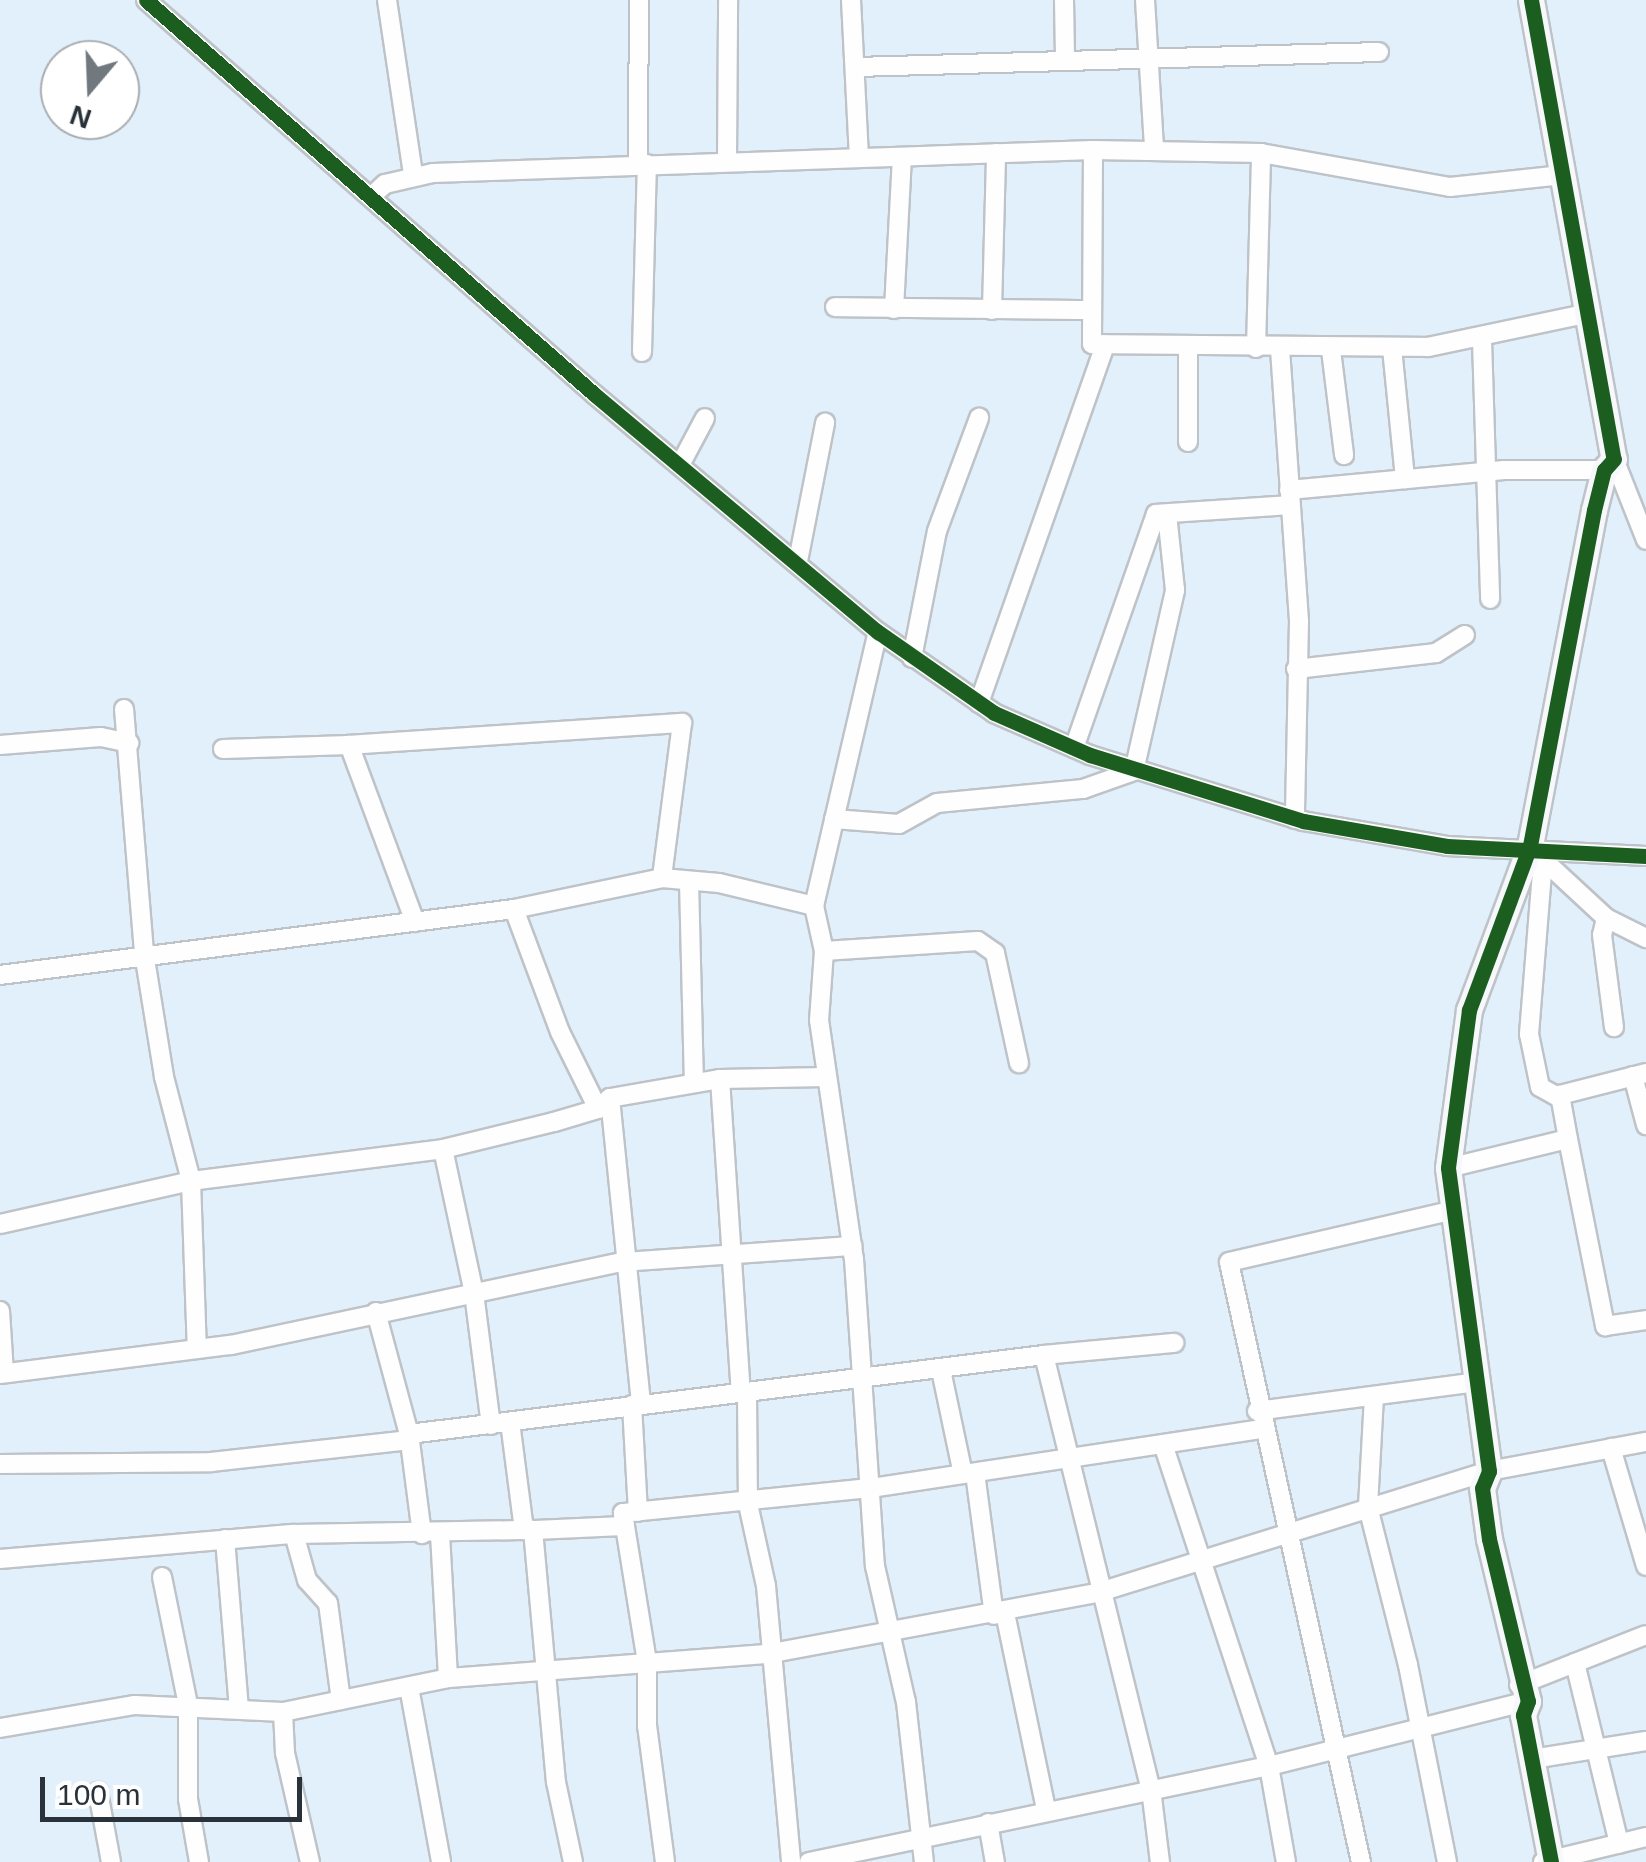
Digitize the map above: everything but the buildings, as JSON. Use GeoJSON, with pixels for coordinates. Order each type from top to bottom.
{"type":"FeatureCollection","features":[{"type":"Feature","properties":{"kind":"street"},"geometry":{"type":"LineString","coordinates":[[146,0],[680,465],[878,632],[979,703],[1074,748],[1134,771],[1295,819],[1447,846],[1646,856]]}},
{"type":"Feature","properties":{"kind":"street"},"geometry":{"type":"LineString","coordinates":[[387,0],[413,175]]}},
{"type":"Feature","properties":{"kind":"street"},"geometry":{"type":"LineString","coordinates":[[638,0],[642,352]]}},
{"type":"Feature","properties":{"kind":"street"},"geometry":{"type":"LineString","coordinates":[[727,160],[728,0]]}},
{"type":"Feature","properties":{"kind":"street"},"geometry":{"type":"LineString","coordinates":[[851,0],[859,158]]}},
{"type":"Feature","properties":{"kind":"street"},"geometry":{"type":"LineString","coordinates":[[1064,0],[1066,60]]}},
{"type":"Feature","properties":{"kind":"street"},"geometry":{"type":"LineString","coordinates":[[1145,0],[1154,149]]}},
{"type":"Feature","properties":{"kind":"street"},"geometry":{"type":"LineString","coordinates":[[1531,0],[1609,464],[1646,540]]}},
{"type":"Feature","properties":{"kind":"street"},"geometry":{"type":"LineString","coordinates":[[856,67],[1379,52]]}},
{"type":"Feature","properties":{"kind":"street"},"geometry":{"type":"LineString","coordinates":[[373,195],[413,175],[727,160],[1093,150],[1261,153],[1450,188],[1562,175]]}},
{"type":"Feature","properties":{"kind":"street"},"geometry":{"type":"LineString","coordinates":[[1093,150],[1092,344],[1392,348],[1482,340],[1584,314]]}},
{"type":"Feature","properties":{"kind":"street"},"geometry":{"type":"LineString","coordinates":[[992,310],[996,153]]}},
{"type":"Feature","properties":{"kind":"street"},"geometry":{"type":"LineString","coordinates":[[1256,348],[1261,153]]}},
{"type":"Feature","properties":{"kind":"street"},"geometry":{"type":"LineString","coordinates":[[894,309],[902,156]]}},
{"type":"Feature","properties":{"kind":"street"},"geometry":{"type":"LineString","coordinates":[[835,307],[1091,310]]}},
{"type":"Feature","properties":{"kind":"street"},"geometry":{"type":"LineString","coordinates":[[1482,340],[1490,600]]}},
{"type":"Feature","properties":{"kind":"street"},"geometry":{"type":"LineString","coordinates":[[979,703],[1105,344]]}},
{"type":"Feature","properties":{"kind":"street"},"geometry":{"type":"LineString","coordinates":[[1188,346],[1188,442]]}},
{"type":"Feature","properties":{"kind":"street"},"geometry":{"type":"LineString","coordinates":[[1392,348],[1405,479]]}},
{"type":"Feature","properties":{"kind":"street"},"geometry":{"type":"LineString","coordinates":[[1280,349],[1299,621],[1295,819]]}},
{"type":"Feature","properties":{"kind":"street"},"geometry":{"type":"LineString","coordinates":[[1331,350],[1344,455]]}},
{"type":"Feature","properties":{"kind":"street"},"geometry":{"type":"LineString","coordinates":[[680,465],[705,418]]}},
{"type":"Feature","properties":{"kind":"street"},"geometry":{"type":"LineString","coordinates":[[912,658],[937,531],[978,418]]}},
{"type":"Feature","properties":{"kind":"street"},"geometry":{"type":"LineString","coordinates":[[798,561],[824,424]]}},
{"type":"Feature","properties":{"kind":"street"},"geometry":{"type":"LineString","coordinates":[[1074,748],[1156,514],[1405,479],[1609,464]]}},
{"type":"Feature","properties":{"kind":"street"},"geometry":{"type":"LineString","coordinates":[[1609,464],[1536,853],[1529,1034],[1540,1087],[1558,1098],[1606,1326],[1646,1320]]}},
{"type":"Feature","properties":{"kind":"street"},"geometry":{"type":"LineString","coordinates":[[1134,771],[1173,603],[1167,514]]}},
{"type":"Feature","properties":{"kind":"street"},"geometry":{"type":"LineString","coordinates":[[878,632],[814,906],[824,950],[819,1020],[852,1246],[858,1380],[871,1488],[874,1566],[906,1702],[924,1862]]}},
{"type":"Feature","properties":{"kind":"street"},"geometry":{"type":"LineString","coordinates":[[1296,669],[1436,653],[1466,635]]}},
{"type":"Feature","properties":{"kind":"street"},"geometry":{"type":"LineString","coordinates":[[124,709],[144,953],[164,1077],[191,1181],[196,1349]]}},
{"type":"Feature","properties":{"kind":"street"},"geometry":{"type":"LineString","coordinates":[[223,750],[682,723],[662,878]]}},
{"type":"Feature","properties":{"kind":"street"},"geometry":{"type":"LineString","coordinates":[[0,745],[101,736],[128,743]]}},
{"type":"Feature","properties":{"kind":"street"},"geometry":{"type":"LineString","coordinates":[[349,745],[415,922]]}},
{"type":"Feature","properties":{"kind":"street"},"geometry":{"type":"LineString","coordinates":[[834,819],[900,824],[937,804],[1082,789],[1134,771]]}},
{"type":"Feature","properties":{"kind":"street"},"geometry":{"type":"LineString","coordinates":[[1536,853],[1606,918],[1646,938]]}},
{"type":"Feature","properties":{"kind":"street"},"geometry":{"type":"LineString","coordinates":[[1536,853],[1469,1010],[1448,1168],[1489,1471],[1482,1488],[1523,1693],[1523,1715],[1548,1861],[1646,1837]]}},
{"type":"Feature","properties":{"kind":"street"},"geometry":{"type":"LineString","coordinates":[[0,975],[144,953],[514,909],[662,878],[814,906]]}},
{"type":"Feature","properties":{"kind":"street"},"geometry":{"type":"LineString","coordinates":[[689,881],[694,1084]]}},
{"type":"Feature","properties":{"kind":"street"},"geometry":{"type":"LineString","coordinates":[[514,909],[560,1032],[604,1103],[637,1404],[631,1519],[646,1662],[650,1763],[665,1862]]}},
{"type":"Feature","properties":{"kind":"street"},"geometry":{"type":"LineString","coordinates":[[1606,918],[1602,935],[1614,1027]]}},
{"type":"Feature","properties":{"kind":"street"},"geometry":{"type":"LineString","coordinates":[[824,950],[978,941],[995,953],[1020,1063]]}},
{"type":"Feature","properties":{"kind":"street"},"geometry":{"type":"LineString","coordinates":[[1558,1098],[1640,1074],[1646,1126]]}},
{"type":"Feature","properties":{"kind":"street"},"geometry":{"type":"LineString","coordinates":[[0,1224],[191,1181],[443,1148],[604,1103],[720,1079],[826,1077]]}},
{"type":"Feature","properties":{"kind":"street"},"geometry":{"type":"LineString","coordinates":[[720,1079],[744,1393],[748,1504],[766,1586],[768,1654],[791,1862]]}},
{"type":"Feature","properties":{"kind":"street"},"geometry":{"type":"LineString","coordinates":[[1448,1168],[1568,1138]]}},
{"type":"Feature","properties":{"kind":"street"},"geometry":{"type":"LineString","coordinates":[[443,1148],[501,1424],[528,1530],[544,1670],[574,1862]]}},
{"type":"Feature","properties":{"kind":"street"},"geometry":{"type":"LineString","coordinates":[[1361,1862],[1340,1748],[1290,1530],[1260,1420],[1229,1262],[1454,1210]]}},
{"type":"Feature","properties":{"kind":"street"},"geometry":{"type":"LineString","coordinates":[[0,1310],[2,1374],[196,1349],[623,1262],[734,1258],[764,1249],[852,1246]]}},
{"type":"Feature","properties":{"kind":"street"},"geometry":{"type":"LineString","coordinates":[[376,1312],[431,1534],[448,1678]]}},
{"type":"Feature","properties":{"kind":"street"},"geometry":{"type":"LineString","coordinates":[[0,1464],[211,1462],[637,1404],[1174,1342]]}},
{"type":"Feature","properties":{"kind":"street"},"geometry":{"type":"LineString","coordinates":[[1044,1355],[1100,1592],[1152,1788],[1160,1862]]}},
{"type":"Feature","properties":{"kind":"street"},"geometry":{"type":"LineString","coordinates":[[942,1370],[1046,1809]]}},
{"type":"Feature","properties":{"kind":"street"},"geometry":{"type":"LineString","coordinates":[[0,1559],[294,1534],[528,1530],[631,1519],[1163,1444],[1374,1396],[1477,1382]]}},
{"type":"Feature","properties":{"kind":"street"},"geometry":{"type":"LineString","coordinates":[[1374,1396],[1368,1508],[1420,1726],[1447,1862]]}},
{"type":"Feature","properties":{"kind":"street"},"geometry":{"type":"LineString","coordinates":[[0,1728],[70,1711],[188,1705],[282,1712],[448,1678],[768,1654],[999,1614],[1100,1592],[1489,1471],[1646,1442]]}},
{"type":"Feature","properties":{"kind":"street"},"geometry":{"type":"LineString","coordinates":[[1163,1444],[1268,1766],[1286,1862]]}},
{"type":"Feature","properties":{"kind":"street"},"geometry":{"type":"LineString","coordinates":[[1611,1448],[1646,1566]]}},
{"type":"Feature","properties":{"kind":"street"},"geometry":{"type":"LineString","coordinates":[[294,1534],[307,1580],[328,1603],[342,1700]]}},
{"type":"Feature","properties":{"kind":"street"},"geometry":{"type":"LineString","coordinates":[[225,1540],[239,1709]]}},
{"type":"Feature","properties":{"kind":"street"},"geometry":{"type":"LineString","coordinates":[[162,1577],[188,1705],[188,1798],[199,1862]]}},
{"type":"Feature","properties":{"kind":"street"},"geometry":{"type":"LineString","coordinates":[[819,1861],[1340,1748],[1523,1693],[1575,1663],[1646,1636]]}},
{"type":"Feature","properties":{"kind":"street"},"geometry":{"type":"LineString","coordinates":[[1575,1663],[1618,1844]]}},
{"type":"Feature","properties":{"kind":"street"},"geometry":{"type":"LineString","coordinates":[[408,1687],[441,1862]]}},
{"type":"Feature","properties":{"kind":"street"},"geometry":{"type":"LineString","coordinates":[[282,1712],[285,1753],[310,1862]]}},
{"type":"Feature","properties":{"kind":"street"},"geometry":{"type":"LineString","coordinates":[[1532,1760],[1646,1741]]}},
{"type":"Feature","properties":{"kind":"street"},"geometry":{"type":"LineString","coordinates":[[98,1792],[112,1862]]}},
{"type":"Feature","properties":{"kind":"street"},"geometry":{"type":"LineString","coordinates":[[988,1822],[995,1862]]}},
{"type":"Feature","properties":{"kind":"shaded area"},"geometry":{"type":"Polygon","coordinates":[[[0,0],[1646,0],[1646,1862],[0,1862],[0,0]]]}},
{"type":"Feature","properties":{"kind":"cycle path"},"geometry":{"type":"LineString","coordinates":[[146,0],[594,394],[878,632],[994,713],[1090,755],[1303,821],[1447,846],[1646,856]]}},
{"type":"Feature","properties":{"kind":"cycle path"},"geometry":{"type":"LineString","coordinates":[[1531,0],[1614,459],[1604,470],[1594,510],[1530,846],[1469,1010],[1448,1168],[1489,1471],[1482,1488],[1489,1539],[1528,1701],[1523,1715],[1551,1862]]}}]}
